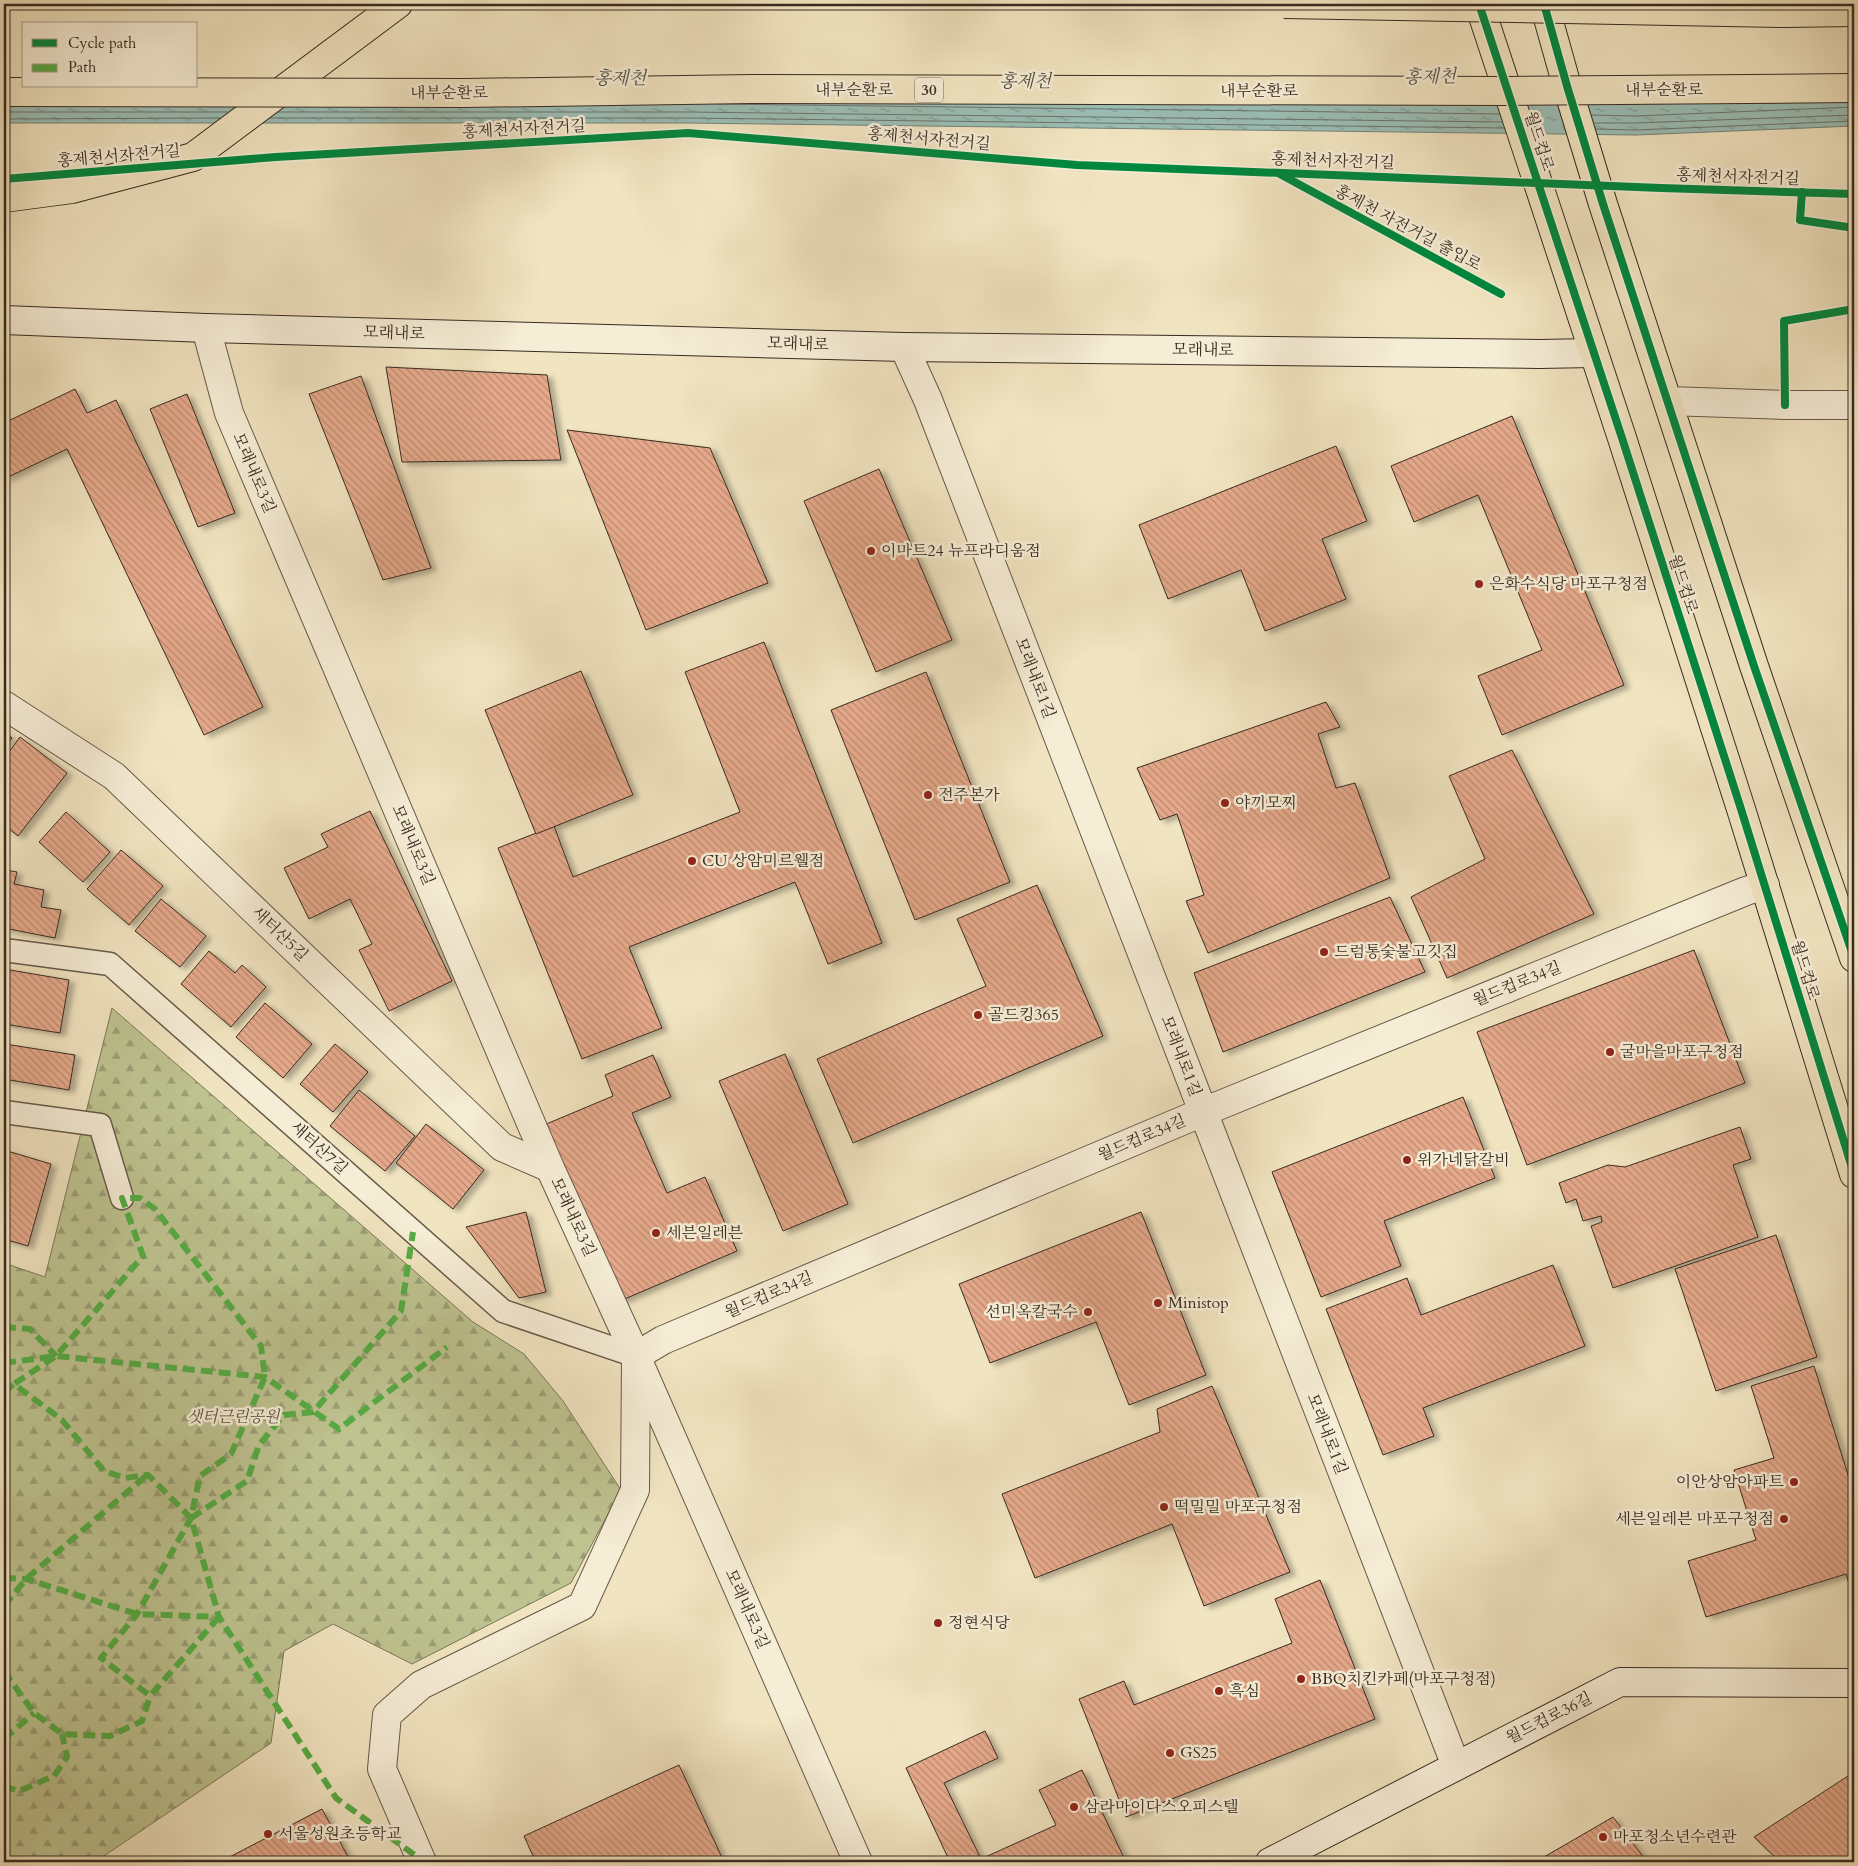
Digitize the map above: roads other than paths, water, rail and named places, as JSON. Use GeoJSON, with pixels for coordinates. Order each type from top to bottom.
{"type":"FeatureCollection","features":[{"type":"Feature","properties":{"kind":"main road"},"geometry":{"type":"LineString","coordinates":[[4,198],[72,189],[193,157],[398,4]]}},
{"type":"Feature","properties":{"kind":"main road"},"geometry":{"type":"LineString","coordinates":[[1284,4],[1784,13],[1854,12]]}},
{"type":"Feature","properties":{"kind":"main road","name":"월드컵로"},"geometry":{"type":"LineString","coordinates":[[1479,4],[1765,885],[1854,1174]]}},
{"type":"Feature","properties":{"kind":"main road"},"geometry":{"type":"LineString","coordinates":[[1544,4],[1566,86],[1603,204],[1754,666],[1854,958]]}},
{"type":"Feature","properties":{"kind":"main road"},"geometry":{"type":"LineString","coordinates":[[1784,13],[1854,7]]}},
{"type":"Feature","properties":{"kind":"main road","name":"내부순환로"},"geometry":{"type":"LineString","coordinates":[[4,92],[465,93],[752,89],[1506,91],[1854,88]]}},
{"type":"Feature","properties":{"kind":"street","name":"모래내로"},"geometry":{"type":"LineString","coordinates":[[4,320],[206,328],[904,347],[1539,354],[1593,352]]}},
{"type":"Feature","properties":{"kind":"street","name":"모래내로3길"},"geometry":{"type":"LineString","coordinates":[[206,328],[229,412],[550,1168],[636,1356],[858,1862]]}},
{"type":"Feature","properties":{"kind":"street","name":"모래내로1길"},"geometry":{"type":"LineString","coordinates":[[904,347],[928,400],[1456,1766]]}},
{"type":"Feature","properties":{"kind":"street"},"geometry":{"type":"LineString","coordinates":[[1668,401],[1785,406],[1854,405]]}},
{"type":"Feature","properties":{"kind":"street","name":"새터산5길"},"geometry":{"type":"LineString","coordinates":[[4,705],[114,776],[502,1147],[550,1168]]}},
{"type":"Feature","properties":{"kind":"street","name":"월드컵로34길"},"geometry":{"type":"LineString","coordinates":[[636,1356],[663,1340],[1203,1112],[1746,891],[1765,885]]}},
{"type":"Feature","properties":{"kind":"street","name":"모래내로3길"},"geometry":{"type":"LineString","coordinates":[[422,1862],[382,1769],[387,1715],[421,1686],[582,1606],[635,1490],[636,1356]]}},
{"type":"Feature","properties":{"kind":"street","name":"월드컵로36길"},"geometry":{"type":"LineString","coordinates":[[1270,1862],[1620,1682],[1854,1683]]}},
{"type":"Feature","properties":{"kind":"lane","name":"새터산7길"},"geometry":{"type":"LineString","coordinates":[[4,950],[110,964],[503,1311],[636,1356]]}},
{"type":"Feature","properties":{"kind":"lane"},"geometry":{"type":"LineString","coordinates":[[4,1112],[100,1125],[122,1198]]}},
{"type":"Feature","properties":{"kind":"water","name":"홍제천"},"geometry":{"type":"Polygon","coordinates":[[[4,4],[1854,4],[1854,126],[1636,135],[687,123],[4,123],[4,4]]]}},
{"type":"Feature","properties":{"kind":"place","name":"이마트24 뉴프라디움점"},"geometry":{"type":"Point","coordinates":[871,551]}},
{"type":"Feature","properties":{"kind":"place","name":"은화수식당 마포구청점"},"geometry":{"type":"Point","coordinates":[1479,584]}},
{"type":"Feature","properties":{"kind":"place","name":"전주본가"},"geometry":{"type":"Point","coordinates":[928,795]}},
{"type":"Feature","properties":{"kind":"place","name":"야끼모찌"},"geometry":{"type":"Point","coordinates":[1225,803]}},
{"type":"Feature","properties":{"kind":"place","name":"CU 상암미르웰점"},"geometry":{"type":"Point","coordinates":[692,861]}},
{"type":"Feature","properties":{"kind":"place","name":"드럼통숯불고깃집"},"geometry":{"type":"Point","coordinates":[1324,952]}},
{"type":"Feature","properties":{"kind":"place","name":"골드킹365"},"geometry":{"type":"Point","coordinates":[978,1015]}},
{"type":"Feature","properties":{"kind":"place","name":"굴마을마포구청점"},"geometry":{"type":"Point","coordinates":[1610,1052]}},
{"type":"Feature","properties":{"kind":"place","name":"위가네닭갈비"},"geometry":{"type":"Point","coordinates":[1407,1160]}},
{"type":"Feature","properties":{"kind":"place","name":"세븐일레븐"},"geometry":{"type":"Point","coordinates":[656,1233]}},
{"type":"Feature","properties":{"kind":"place","name":"Ministop"},"geometry":{"type":"Point","coordinates":[1158,1303]}},
{"type":"Feature","properties":{"kind":"place","name":"선미옥칼국수"},"geometry":{"type":"Point","coordinates":[1088,1312]}},
{"type":"Feature","properties":{"kind":"place","name":"이안상암아파트"},"geometry":{"type":"Point","coordinates":[1794,1482]}},
{"type":"Feature","properties":{"kind":"place","name":"떡밀밀 마포구청점"},"geometry":{"type":"Point","coordinates":[1164,1507]}},
{"type":"Feature","properties":{"kind":"place","name":"세븐일레븐 마포구청점"},"geometry":{"type":"Point","coordinates":[1784,1519]}},
{"type":"Feature","properties":{"kind":"place","name":"정현식당"},"geometry":{"type":"Point","coordinates":[938,1623]}},
{"type":"Feature","properties":{"kind":"place","name":"BBQ치킨카페(마포구청점)"},"geometry":{"type":"Point","coordinates":[1301,1679]}},
{"type":"Feature","properties":{"kind":"place","name":"흑심"},"geometry":{"type":"Point","coordinates":[1219,1691]}},
{"type":"Feature","properties":{"kind":"place","name":"GS25"},"geometry":{"type":"Point","coordinates":[1170,1753]}},
{"type":"Feature","properties":{"kind":"place","name":"삼라마이다스오피스텔"},"geometry":{"type":"Point","coordinates":[1074,1807]}},
{"type":"Feature","properties":{"kind":"place","name":"서울성원초등학교"},"geometry":{"type":"Point","coordinates":[268,1834]}},
{"type":"Feature","properties":{"kind":"place","name":"마포청소년수련관"},"geometry":{"type":"Point","coordinates":[1603,1837]}},
{"type":"Feature","properties":{"kind":"park label","name":"샛터근린공원"},"geometry":{"type":"Point","coordinates":[233,1417]}}]}
